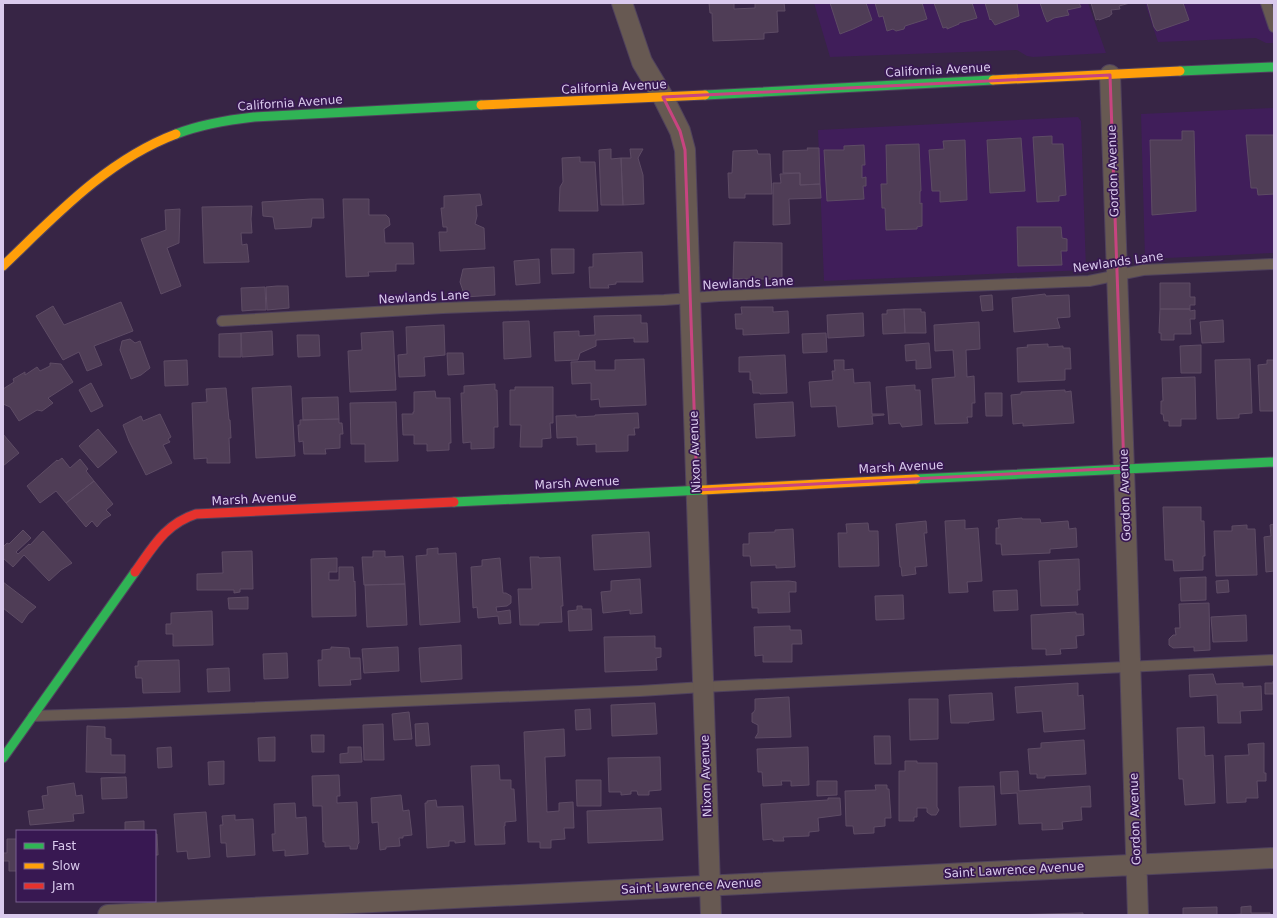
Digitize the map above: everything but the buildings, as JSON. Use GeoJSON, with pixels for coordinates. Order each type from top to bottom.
{"type":"FeatureCollection","features":[{"type":"Feature","properties":{"kind":"street","name":"Nixon Avenue"},"geometry":{"type":"LineString","coordinates":[[622,3],[642,62],[663,97],[680,131],[685,150],[711,915]]}},
{"type":"Feature","properties":{"kind":"street","name":"California Avenue"},"geometry":{"type":"LineString","coordinates":[[3,266],[66,206],[104,174],[156,143],[182,131],[194,127],[245,117],[918,83],[1274,67]]}},
{"type":"Feature","properties":{"kind":"street","name":"Gordon Avenue"},"geometry":{"type":"LineString","coordinates":[[1110,75],[1138,915]]}},
{"type":"Feature","properties":{"kind":"street","name":"Marsh Avenue"},"geometry":{"type":"LineString","coordinates":[[3,758],[157,542],[170,526],[182,518],[196,514],[208,512],[1274,462]]}},
{"type":"Feature","properties":{"kind":"street","name":"Saint Lawrence Avenue"},"geometry":{"type":"LineString","coordinates":[[108,915],[1274,858]]}},
{"type":"Feature","properties":{"kind":"lane"},"geometry":{"type":"LineString","coordinates":[[1266,3],[1274,27]]}},
{"type":"Feature","properties":{"kind":"lane","name":"Newlands Lane"},"geometry":{"type":"LineString","coordinates":[[222,321],[443,308],[690,299],[719,296],[1089,281],[1143,270],[1274,264]]}},
{"type":"Feature","properties":{"kind":"lane"},"geometry":{"type":"LineString","coordinates":[[33,716],[632,691],[1274,660]]}},
{"type":"Feature","properties":{"kind":"highlighted area"},"geometry":{"type":"Polygon","coordinates":[[[1110,75],[1124,468],[697,490],[685,150],[680,131],[663,97],[1110,75]]]}},
{"type":"Feature","properties":{"kind":"shaded area"},"geometry":{"type":"Polygon","coordinates":[[[814,3],[1088,3],[1106,53],[1033,57],[1027,56],[1017,50],[830,57],[814,3]]]}},
{"type":"Feature","properties":{"kind":"shaded area"},"geometry":{"type":"Polygon","coordinates":[[[1145,3],[1267,3],[1274,26],[1274,43],[1266,43],[1256,38],[1158,42],[1145,3]]]}},
{"type":"Feature","properties":{"kind":"shaded area"},"geometry":{"type":"Polygon","coordinates":[[[1274,108],[1274,253],[1145,259],[1141,114],[1274,108]]]}},
{"type":"Feature","properties":{"kind":"shaded area"},"geometry":{"type":"Polygon","coordinates":[[[1078,117],[1081,121],[1086,270],[824,281],[818,130],[1078,117]]]}},
{"type":"Feature","properties":{"kind":"traffic: fast"},"geometry":{"type":"LineString","coordinates":[[1180,71],[1274,67]]}},
{"type":"Feature","properties":{"kind":"traffic: fast"},"geometry":{"type":"LineString","coordinates":[[705,95],[993,80]]}},
{"type":"Feature","properties":{"kind":"traffic: fast"},"geometry":{"type":"LineString","coordinates":[[176,134],[215,123],[254,117],[481,105]]}},
{"type":"Feature","properties":{"kind":"traffic: fast"},"geometry":{"type":"LineString","coordinates":[[916,479],[1274,462]]}},
{"type":"Feature","properties":{"kind":"traffic: fast"},"geometry":{"type":"LineString","coordinates":[[454,502],[703,490]]}},
{"type":"Feature","properties":{"kind":"traffic: fast"},"geometry":{"type":"LineString","coordinates":[[3,758],[135,572]]}},
{"type":"Feature","properties":{"kind":"traffic: slow"},"geometry":{"type":"LineString","coordinates":[[993,80],[1180,71]]}},
{"type":"Feature","properties":{"kind":"traffic: slow"},"geometry":{"type":"LineString","coordinates":[[481,105],[705,95]]}},
{"type":"Feature","properties":{"kind":"traffic: slow"},"geometry":{"type":"LineString","coordinates":[[3,266],[62,209],[105,174],[151,145],[176,134]]}},
{"type":"Feature","properties":{"kind":"traffic: slow"},"geometry":{"type":"LineString","coordinates":[[703,490],[916,479]]}},
{"type":"Feature","properties":{"kind":"traffic: jam"},"geometry":{"type":"LineString","coordinates":[[135,572],[154,545],[168,530],[185,518],[196,514],[454,502]]}}]}
